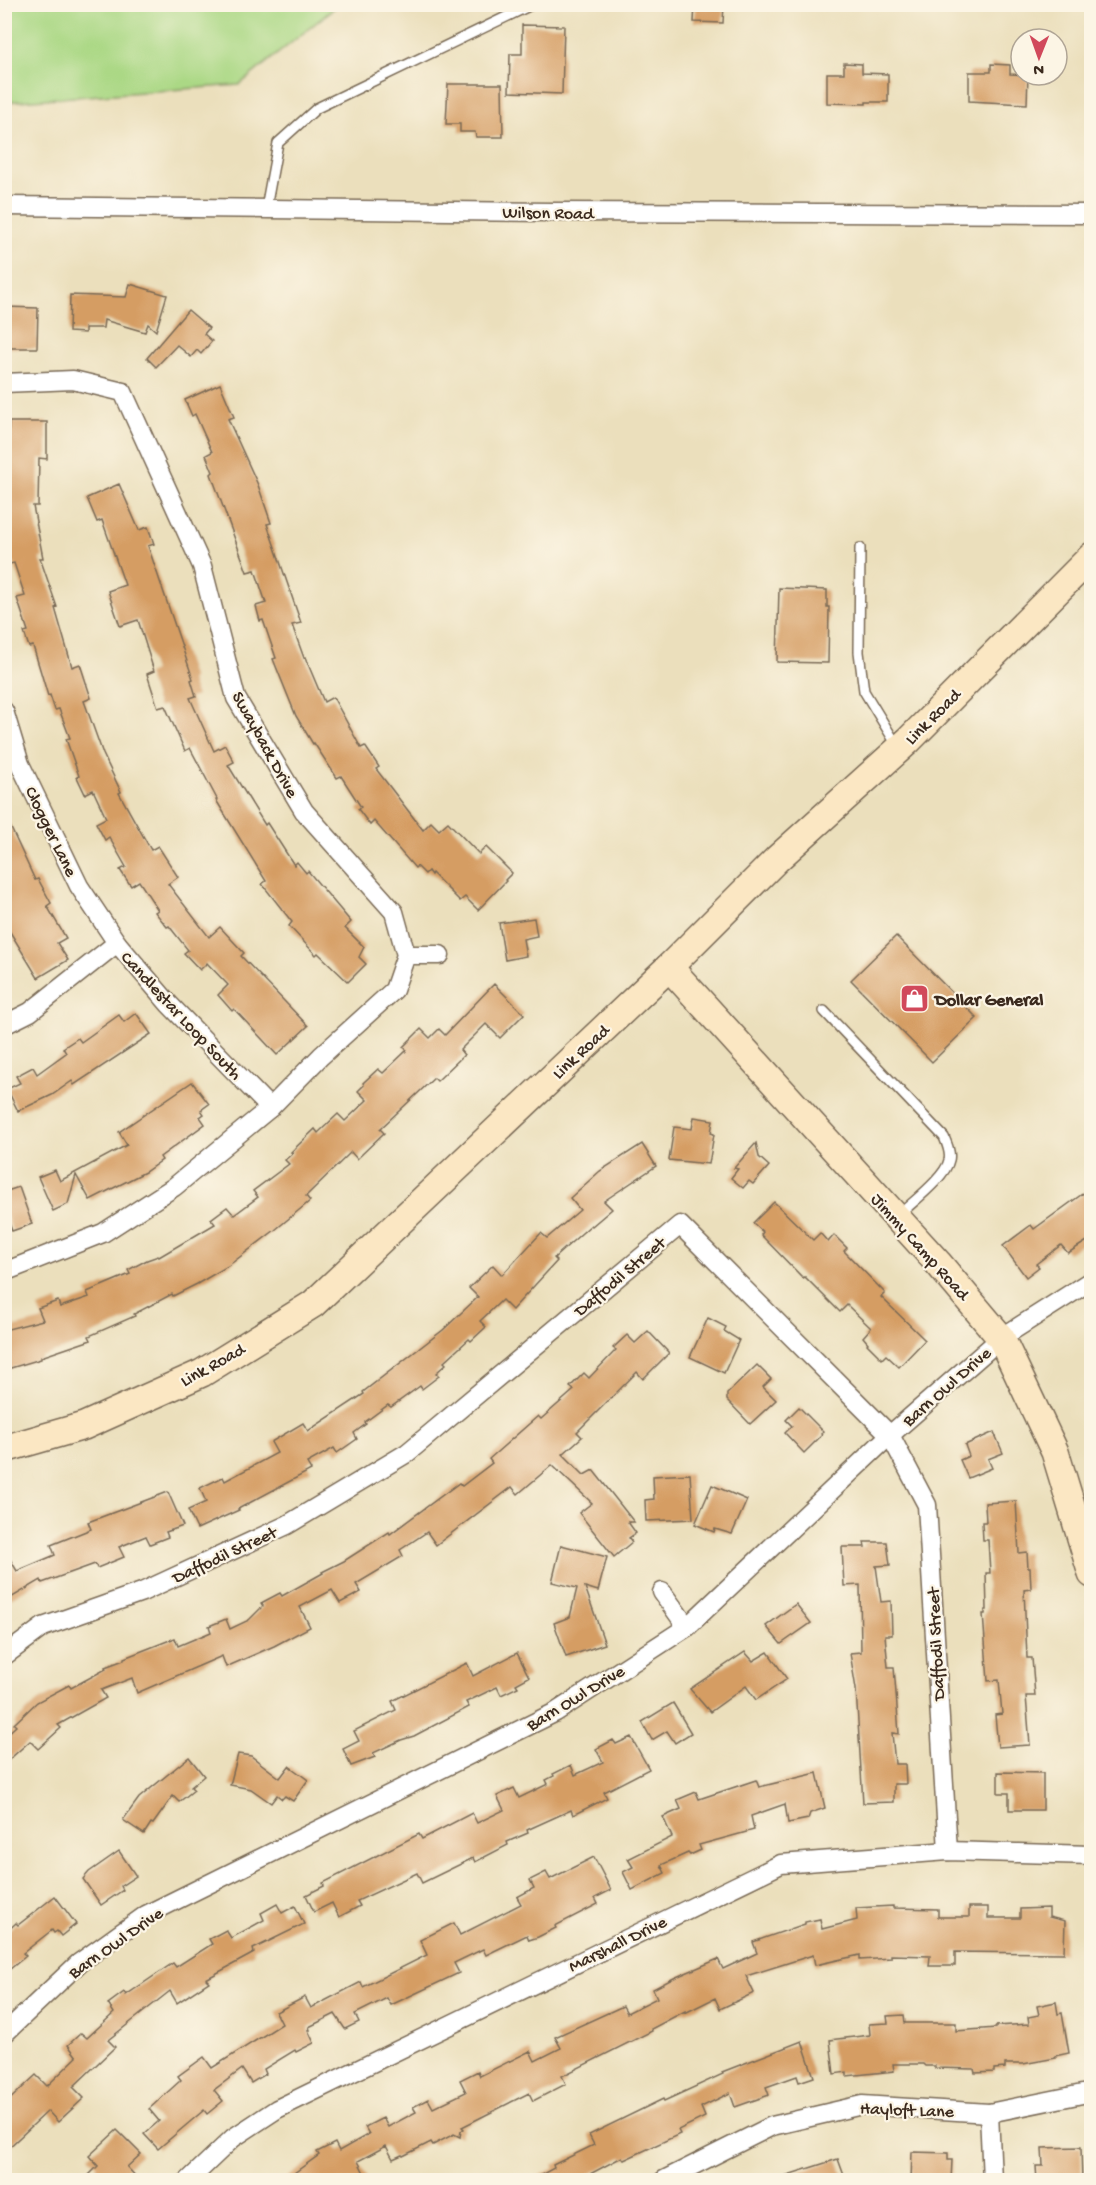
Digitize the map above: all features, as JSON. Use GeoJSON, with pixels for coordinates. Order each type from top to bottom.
{"type":"FeatureCollection","features":[{"type":"Feature","properties":{"kind":"main road","name":"Link Road"},"geometry":{"type":"LineString","coordinates":[[4,1449],[84,1426],[202,1373],[313,1304],[669,967],[777,859],[899,749],[1092,556]]}},
{"type":"Feature","properties":{"kind":"main road","name":"Jimmy Camp Road"},"geometry":{"type":"LineString","coordinates":[[669,967],[896,1217],[1001,1338],[1055,1452],[1092,1574]]}},
{"type":"Feature","properties":{"kind":"street","name":"Wilson Road"},"geometry":{"type":"LineString","coordinates":[[4,206],[563,212],[1092,214]]}},
{"type":"Feature","properties":{"kind":"street","name":"Swayback Drive"},"geometry":{"type":"LineString","coordinates":[[4,383],[73,380],[123,392],[202,566],[236,698],[304,810],[394,912],[406,955]]}},
{"type":"Feature","properties":{"kind":"street","name":"Clogger Lane"},"geometry":{"type":"LineString","coordinates":[[4,711],[20,764],[74,876],[117,944]]}},
{"type":"Feature","properties":{"kind":"street","name":"Candlestar Loop South"},"geometry":{"type":"LineString","coordinates":[[4,1025],[30,1012],[117,944],[169,1004],[270,1108]]}},
{"type":"Feature","properties":{"kind":"street"},"geometry":{"type":"LineString","coordinates":[[4,1272],[102,1233],[174,1187],[270,1108],[321,1056],[394,990],[406,955],[440,955]]}},
{"type":"Feature","properties":{"kind":"street","name":"Daffodil Street"},"geometry":{"type":"LineString","coordinates":[[4,1656],[43,1628],[142,1592],[287,1525],[407,1453],[680,1225],[890,1435],[927,1505],[948,1851]]}},
{"type":"Feature","properties":{"kind":"street","name":"Barn Owl Drive"},"geometry":{"type":"LineString","coordinates":[[4,2034],[79,1963],[146,1915],[556,1712],[687,1626],[890,1435],[1001,1338],[1092,1280]]}},
{"type":"Feature","properties":{"kind":"street"},"geometry":{"type":"LineString","coordinates":[[662,1592],[687,1626]]}},
{"type":"Feature","properties":{"kind":"street","name":"Marshall Drive"},"geometry":{"type":"LineString","coordinates":[[189,2181],[233,2138],[277,2109],[781,1864],[948,1851],[1092,1855]]}},
{"type":"Feature","properties":{"kind":"street","name":"Hayloft Lane"},"geometry":{"type":"LineString","coordinates":[[664,2181],[772,2126],[862,2104],[989,2113],[1092,2092]]}},
{"type":"Feature","properties":{"kind":"street"},"geometry":{"type":"LineString","coordinates":[[989,2113],[992,2181]]}},
{"type":"Feature","properties":{"kind":"lane"},"geometry":{"type":"LineString","coordinates":[[266,208],[278,143],[317,108],[533,4]]}},
{"type":"Feature","properties":{"kind":"lane"},"geometry":{"type":"LineString","coordinates":[[860,548],[859,652],[864,690],[899,749]]}},
{"type":"Feature","properties":{"kind":"lane"},"geometry":{"type":"LineString","coordinates":[[824,1011],[944,1137],[949,1149],[950,1160],[943,1173],[896,1217]]}},
{"type":"Feature","properties":{"kind":"green space"},"geometry":{"type":"Polygon","coordinates":[[[5,4],[338,5],[239,85],[5,102],[5,4]]]}},
{"type":"Feature","properties":{"kind":"building"},"geometry":{"type":"Polygon","coordinates":[[[695,4],[724,4],[723,23],[694,22],[695,4]]]}},
{"type":"Feature","properties":{"kind":"building"},"geometry":{"type":"Polygon","coordinates":[[[522,25],[564,26],[562,94],[509,92],[510,54],[522,54],[522,25]]]}},
{"type":"Feature","properties":{"kind":"building"},"geometry":{"type":"Polygon","coordinates":[[[844,63],[862,64],[862,73],[888,74],[888,102],[827,103],[827,73],[844,73],[844,63]]]}},
{"type":"Feature","properties":{"kind":"building"},"geometry":{"type":"Polygon","coordinates":[[[991,64],[1009,65],[1009,87],[1028,87],[1027,104],[969,101],[969,72],[991,72],[991,64]]]}},
{"type":"Feature","properties":{"kind":"building"},"geometry":{"type":"Polygon","coordinates":[[[448,84],[502,84],[503,137],[476,137],[475,132],[460,132],[460,124],[446,124],[448,84]]]}},
{"type":"Feature","properties":{"kind":"building"},"geometry":{"type":"Polygon","coordinates":[[[130,284],[167,295],[156,331],[148,324],[145,332],[104,320],[103,328],[85,328],[85,333],[69,332],[70,295],[126,297],[130,284]]]}},
{"type":"Feature","properties":{"kind":"building"},"geometry":{"type":"Polygon","coordinates":[[[4,307],[38,308],[37,348],[4,348],[4,307]]]}},
{"type":"Feature","properties":{"kind":"building"},"geometry":{"type":"Polygon","coordinates":[[[188,310],[209,328],[204,334],[212,341],[201,354],[197,350],[191,357],[177,345],[156,367],[147,358],[188,310]]]}},
{"type":"Feature","properties":{"kind":"building"},"geometry":{"type":"Polygon","coordinates":[[[220,384],[234,417],[228,419],[258,485],[271,523],[267,524],[301,623],[292,625],[324,702],[333,697],[361,748],[365,746],[379,767],[376,769],[423,830],[431,822],[439,830],[448,822],[479,854],[486,847],[512,873],[478,910],[465,897],[460,901],[432,873],[431,875],[428,871],[425,874],[417,866],[415,868],[374,821],[370,825],[358,809],[361,807],[341,776],[337,778],[296,716],[273,659],[276,658],[263,620],[260,621],[256,606],[266,603],[255,570],[247,572],[211,474],[213,472],[206,455],[212,452],[195,414],[192,416],[185,400],[220,384]]]}},
{"type":"Feature","properties":{"kind":"building"},"geometry":{"type":"Polygon","coordinates":[[[9,422],[47,422],[47,459],[39,458],[38,506],[33,506],[43,558],[40,558],[57,607],[55,608],[72,667],[80,664],[91,698],[84,701],[103,754],[121,792],[119,793],[151,850],[158,846],[178,877],[168,884],[209,937],[220,927],[244,953],[241,956],[308,1026],[277,1055],[218,995],[228,985],[207,963],[200,970],[184,953],[188,950],[155,912],[158,910],[139,881],[131,886],[120,870],[126,867],[109,837],[105,840],[96,823],[106,818],[93,790],[85,794],[77,777],[79,776],[66,739],[70,738],[59,709],[55,710],[50,695],[48,696],[33,646],[29,647],[24,632],[28,631],[17,598],[25,596],[14,563],[4,565],[4,469],[6,469],[9,422]]]}},
{"type":"Feature","properties":{"kind":"building"},"geometry":{"type":"Polygon","coordinates":[[[119,484],[139,530],[148,527],[154,544],[148,546],[193,679],[191,680],[196,696],[190,698],[214,751],[225,745],[234,762],[228,765],[265,825],[267,823],[294,865],[297,862],[306,873],[308,871],[351,922],[345,928],[364,947],[359,957],[366,964],[348,982],[318,953],[316,955],[289,926],[292,922],[262,884],[266,881],[216,800],[190,748],[185,751],[165,706],[158,708],[147,674],[154,671],[138,620],[120,626],[108,591],[125,585],[102,520],[97,522],[87,498],[119,484]]]}},
{"type":"Feature","properties":{"kind":"building"},"geometry":{"type":"Polygon","coordinates":[[[779,588],[827,590],[828,663],[777,662],[779,588]]]}},
{"type":"Feature","properties":{"kind":"building"},"geometry":{"type":"Polygon","coordinates":[[[4,813],[35,880],[38,879],[51,903],[47,906],[66,938],[57,943],[68,960],[38,978],[4,922],[4,813]]]}},
{"type":"Feature","properties":{"kind":"building"},"geometry":{"type":"Polygon","coordinates":[[[534,918],[537,936],[523,939],[526,956],[505,960],[499,923],[534,918]]]}},
{"type":"Feature","properties":{"kind":"building","name":"Dollar General"},"geometry":{"type":"Polygon","coordinates":[[[896,936],[977,1018],[932,1062],[851,980],[896,936]]]}},
{"type":"Feature","properties":{"kind":"building"},"geometry":{"type":"Polygon","coordinates":[[[494,984],[524,1014],[500,1038],[486,1024],[460,1050],[464,1055],[437,1081],[434,1078],[380,1129],[384,1133],[357,1159],[351,1152],[306,1196],[310,1201],[275,1230],[228,1266],[197,1284],[134,1314],[135,1316],[89,1336],[91,1340],[4,1370],[4,1330],[43,1320],[38,1308],[58,1301],[60,1307],[89,1297],[87,1292],[130,1274],[128,1270],[147,1260],[159,1257],[215,1224],[211,1219],[227,1207],[234,1215],[258,1197],[253,1191],[289,1164],[285,1160],[315,1129],[318,1133],[338,1114],[345,1121],[367,1100],[358,1091],[364,1085],[363,1083],[378,1069],[383,1073],[407,1050],[403,1047],[421,1029],[430,1038],[439,1029],[445,1035],[494,984]]]}},
{"type":"Feature","properties":{"kind":"building"},"geometry":{"type":"Polygon","coordinates":[[[136,1013],[151,1034],[74,1085],[72,1081],[52,1095],[18,1111],[7,1089],[20,1083],[16,1076],[33,1067],[37,1074],[66,1053],[63,1048],[78,1038],[81,1042],[119,1015],[124,1022],[136,1013]]]}},
{"type":"Feature","properties":{"kind":"building"},"geometry":{"type":"Polygon","coordinates":[[[192,1082],[209,1104],[201,1110],[204,1114],[200,1117],[205,1124],[160,1157],[162,1160],[145,1172],[90,1200],[76,1175],[68,1204],[53,1211],[38,1177],[55,1170],[60,1181],[127,1145],[119,1132],[192,1082]]]}},
{"type":"Feature","properties":{"kind":"building"},"geometry":{"type":"Polygon","coordinates":[[[694,1117],[713,1120],[711,1133],[714,1134],[709,1164],[669,1160],[674,1127],[692,1129],[694,1117]]]}},
{"type":"Feature","properties":{"kind":"building"},"geometry":{"type":"Polygon","coordinates":[[[756,1143],[759,1157],[769,1166],[753,1184],[749,1181],[743,1188],[731,1178],[738,1169],[734,1168],[756,1143]]]}},
{"type":"Feature","properties":{"kind":"building"},"geometry":{"type":"Polygon","coordinates":[[[642,1144],[656,1166],[604,1201],[612,1209],[554,1258],[557,1261],[512,1310],[502,1300],[480,1321],[486,1327],[444,1362],[446,1364],[436,1373],[439,1376],[422,1389],[420,1386],[391,1407],[388,1405],[365,1422],[366,1424],[354,1433],[357,1439],[337,1453],[334,1448],[307,1463],[311,1470],[239,1510],[197,1529],[188,1510],[206,1502],[200,1488],[223,1477],[225,1481],[277,1453],[271,1442],[303,1423],[308,1431],[364,1394],[363,1392],[443,1330],[478,1297],[469,1288],[493,1265],[502,1275],[541,1233],[547,1238],[580,1210],[570,1198],[600,1171],[642,1144]]]}},
{"type":"Feature","properties":{"kind":"building"},"geometry":{"type":"Polygon","coordinates":[[[19,1187],[32,1224],[12,1231],[4,1209],[4,1192],[19,1187]]]}},
{"type":"Feature","properties":{"kind":"building"},"geometry":{"type":"Polygon","coordinates":[[[1092,1187],[1092,1238],[1068,1253],[1061,1245],[1036,1264],[1039,1267],[1026,1277],[1003,1246],[1031,1225],[1034,1229],[1092,1187]]]}},
{"type":"Feature","properties":{"kind":"building"},"geometry":{"type":"Polygon","coordinates":[[[774,1202],[813,1240],[820,1233],[828,1242],[834,1235],[847,1248],[844,1251],[885,1293],[881,1297],[925,1340],[899,1367],[886,1355],[882,1359],[867,1344],[863,1337],[871,1328],[847,1305],[840,1312],[761,1235],[763,1232],[753,1223],[774,1202]]]}},
{"type":"Feature","properties":{"kind":"building"},"geometry":{"type":"Polygon","coordinates":[[[708,1318],[726,1327],[724,1331],[739,1340],[724,1373],[690,1357],[708,1318]]]}},
{"type":"Feature","properties":{"kind":"building"},"geometry":{"type":"Polygon","coordinates":[[[648,1331],[669,1353],[643,1379],[637,1372],[577,1432],[582,1437],[563,1454],[584,1475],[593,1470],[634,1522],[628,1522],[636,1533],[629,1538],[632,1542],[614,1557],[579,1513],[592,1503],[552,1465],[518,1494],[512,1487],[436,1545],[427,1532],[400,1550],[403,1556],[356,1584],[361,1592],[340,1603],[332,1590],[300,1607],[310,1627],[226,1667],[222,1656],[137,1693],[132,1678],[101,1690],[106,1698],[58,1725],[61,1728],[38,1749],[30,1741],[4,1764],[4,1737],[37,1702],[69,1685],[71,1688],[124,1658],[175,1638],[178,1646],[211,1632],[209,1626],[226,1619],[230,1629],[249,1620],[263,1606],[261,1603],[280,1593],[282,1596],[344,1561],[389,1532],[390,1534],[459,1483],[462,1486],[492,1463],[489,1459],[538,1416],[541,1419],[574,1390],[570,1387],[584,1373],[589,1378],[616,1350],[613,1348],[627,1335],[635,1343],[648,1331]]]}},
{"type":"Feature","properties":{"kind":"building"},"geometry":{"type":"Polygon","coordinates":[[[757,1365],[771,1379],[763,1387],[776,1400],[750,1424],[727,1400],[727,1394],[757,1365]]]}},
{"type":"Feature","properties":{"kind":"building"},"geometry":{"type":"Polygon","coordinates":[[[799,1407],[823,1431],[822,1435],[804,1453],[785,1433],[792,1426],[786,1420],[799,1407]]]}},
{"type":"Feature","properties":{"kind":"building"},"geometry":{"type":"Polygon","coordinates":[[[994,1432],[1003,1453],[988,1459],[992,1468],[968,1478],[960,1460],[969,1456],[965,1445],[994,1432]]]}},
{"type":"Feature","properties":{"kind":"building"},"geometry":{"type":"Polygon","coordinates":[[[690,1474],[693,1519],[646,1521],[645,1500],[654,1499],[653,1476],[690,1474]]]}},
{"type":"Feature","properties":{"kind":"building"},"geometry":{"type":"Polygon","coordinates":[[[712,1485],[747,1500],[732,1534],[715,1529],[714,1532],[695,1524],[712,1485]]]}},
{"type":"Feature","properties":{"kind":"building"},"geometry":{"type":"Polygon","coordinates":[[[168,1492],[183,1526],[166,1532],[168,1537],[150,1544],[146,1536],[119,1547],[124,1557],[97,1568],[95,1564],[42,1583],[41,1580],[4,1602],[4,1549],[17,1571],[55,1555],[51,1545],[91,1529],[88,1522],[168,1492]]]}},
{"type":"Feature","properties":{"kind":"building"},"geometry":{"type":"Polygon","coordinates":[[[1016,1501],[1019,1553],[1027,1552],[1028,1568],[1030,1568],[1031,1589],[1024,1590],[1027,1658],[1032,1658],[1035,1696],[1026,1696],[1030,1745],[998,1747],[995,1715],[1002,1714],[999,1680],[988,1681],[983,1614],[987,1610],[986,1573],[990,1573],[988,1540],[983,1540],[982,1522],[986,1522],[985,1503],[1016,1501]]]}},
{"type":"Feature","properties":{"kind":"building"},"geometry":{"type":"Polygon","coordinates":[[[864,1542],[887,1542],[890,1565],[876,1566],[881,1602],[891,1601],[892,1635],[885,1635],[888,1667],[894,1667],[899,1734],[892,1733],[895,1764],[905,1764],[906,1784],[894,1784],[894,1802],[863,1803],[856,1689],[850,1653],[861,1652],[860,1585],[844,1586],[842,1547],[865,1547],[864,1542]]]}},
{"type":"Feature","properties":{"kind":"building"},"geometry":{"type":"Polygon","coordinates":[[[561,1545],[607,1557],[598,1591],[585,1587],[605,1644],[566,1657],[554,1623],[570,1617],[577,1588],[552,1582],[561,1545]]]}},
{"type":"Feature","properties":{"kind":"building"},"geometry":{"type":"Polygon","coordinates":[[[796,1604],[811,1623],[781,1644],[766,1626],[796,1604]]]}},
{"type":"Feature","properties":{"kind":"building"},"geometry":{"type":"Polygon","coordinates":[[[745,1652],[753,1661],[768,1652],[787,1679],[756,1700],[746,1686],[710,1712],[690,1689],[745,1652]]]}},
{"type":"Feature","properties":{"kind":"building"},"geometry":{"type":"Polygon","coordinates":[[[517,1653],[529,1677],[516,1684],[518,1687],[501,1695],[497,1687],[466,1702],[469,1707],[414,1736],[373,1753],[375,1757],[351,1766],[343,1749],[359,1741],[354,1731],[396,1710],[392,1701],[467,1663],[473,1676],[517,1653]]]}},
{"type":"Feature","properties":{"kind":"building"},"geometry":{"type":"Polygon","coordinates":[[[673,1703],[691,1733],[675,1743],[667,1731],[652,1740],[642,1722],[673,1703]]]}},
{"type":"Feature","properties":{"kind":"building"},"geometry":{"type":"Polygon","coordinates":[[[631,1737],[649,1769],[604,1792],[607,1798],[573,1815],[571,1810],[527,1830],[528,1833],[507,1842],[508,1845],[475,1862],[473,1858],[422,1883],[417,1873],[357,1901],[360,1906],[339,1917],[332,1903],[314,1912],[306,1895],[324,1886],[323,1883],[419,1834],[422,1839],[472,1813],[477,1823],[504,1810],[497,1796],[514,1788],[519,1798],[548,1784],[546,1780],[554,1776],[553,1774],[571,1765],[575,1775],[603,1762],[596,1749],[613,1740],[616,1744],[631,1737]]]}},
{"type":"Feature","properties":{"kind":"building"},"geometry":{"type":"Polygon","coordinates":[[[238,1754],[251,1756],[280,1778],[289,1766],[308,1780],[293,1801],[285,1796],[282,1799],[277,1795],[271,1803],[251,1789],[230,1785],[238,1754]]]}},
{"type":"Feature","properties":{"kind":"building"},"geometry":{"type":"Polygon","coordinates":[[[189,1757],[204,1776],[191,1787],[194,1790],[179,1802],[173,1796],[144,1834],[123,1820],[139,1798],[189,1757]]]}},
{"type":"Feature","properties":{"kind":"building"},"geometry":{"type":"Polygon","coordinates":[[[998,1772],[1043,1773],[1043,1810],[1009,1810],[1009,1793],[998,1793],[998,1772]]]}},
{"type":"Feature","properties":{"kind":"building"},"geometry":{"type":"Polygon","coordinates":[[[817,1773],[825,1808],[810,1813],[808,1819],[788,1823],[785,1804],[751,1816],[754,1830],[699,1845],[701,1850],[661,1865],[665,1873],[632,1890],[623,1872],[633,1867],[628,1859],[672,1837],[663,1817],[681,1809],[677,1800],[696,1792],[699,1799],[756,1780],[759,1787],[817,1773]]]}},
{"type":"Feature","properties":{"kind":"building"},"geometry":{"type":"Polygon","coordinates":[[[119,1851],[136,1876],[121,1886],[123,1890],[101,1905],[83,1879],[89,1872],[119,1851]]]}},
{"type":"Feature","properties":{"kind":"building"},"geometry":{"type":"Polygon","coordinates":[[[594,1857],[611,1890],[595,1898],[598,1904],[538,1937],[529,1940],[527,1935],[486,1955],[483,1949],[454,1963],[459,1973],[391,2005],[387,1998],[355,2014],[359,2022],[345,2029],[335,2014],[309,2027],[310,2030],[308,2030],[314,2043],[296,2052],[295,2050],[264,2069],[266,2074],[251,2083],[242,2069],[214,2090],[223,2101],[207,2114],[204,2110],[158,2149],[144,2134],[159,2121],[149,2109],[181,2080],[178,2076],[204,2057],[212,2068],[282,2024],[276,2012],[305,1997],[311,2008],[361,1982],[363,1987],[427,1955],[420,1940],[454,1923],[460,1935],[521,1904],[517,1897],[534,1888],[530,1880],[546,1872],[550,1879],[594,1857]]]}},
{"type":"Feature","properties":{"kind":"building"},"geometry":{"type":"Polygon","coordinates":[[[55,1896],[76,1924],[61,1936],[57,1931],[54,1933],[52,1930],[23,1953],[26,1956],[4,1974],[4,1934],[55,1896]]]}},
{"type":"Feature","properties":{"kind":"building"},"geometry":{"type":"Polygon","coordinates":[[[277,1904],[282,1913],[295,1906],[304,1924],[253,1949],[254,1953],[206,1979],[209,1982],[177,2003],[170,1991],[108,2040],[115,2047],[73,2087],[84,2098],[58,2122],[48,2111],[4,2152],[4,2105],[36,2075],[47,2086],[77,2057],[68,2045],[81,2033],[87,2038],[114,2013],[108,2004],[124,1992],[126,1995],[173,1963],[176,1967],[212,1944],[209,1939],[226,1930],[231,1938],[264,1920],[261,1913],[277,1904]]]}},
{"type":"Feature","properties":{"kind":"building"},"geometry":{"type":"Polygon","coordinates":[[[893,1906],[893,1908],[938,1909],[938,1917],[969,1917],[969,1907],[988,1907],[988,1918],[1020,1918],[1020,1909],[1049,1908],[1049,1917],[1065,1921],[1064,1953],[955,1952],[955,1966],[929,1966],[930,1956],[891,1955],[891,1958],[860,1960],[860,1955],[815,1965],[813,1955],[746,1976],[754,1993],[720,2009],[715,1998],[685,2013],[685,2011],[651,2029],[652,2031],[562,2076],[566,2084],[533,2101],[529,2093],[462,2127],[464,2129],[460,2137],[454,2134],[433,2145],[431,2142],[393,2159],[386,2146],[358,2161],[368,2181],[283,2181],[319,2155],[317,2152],[335,2143],[339,2151],[369,2134],[365,2127],[383,2118],[388,2127],[416,2112],[413,2107],[428,2099],[433,2108],[466,2092],[460,2080],[478,2071],[480,2076],[530,2051],[535,2061],[561,2048],[555,2037],[623,2006],[627,2013],[657,1998],[653,1989],[674,1978],[718,1959],[723,1969],[757,1953],[753,1942],[805,1924],[805,1922],[820,1919],[822,1929],[857,1920],[856,1908],[893,1906]]]}},
{"type":"Feature","properties":{"kind":"building"},"geometry":{"type":"Polygon","coordinates":[[[1056,2002],[1058,2014],[1062,2013],[1069,2053],[1055,2056],[1056,2058],[1023,2064],[1005,2064],[1005,2068],[994,2069],[994,2072],[975,2073],[974,2069],[935,2068],[935,2066],[923,2064],[893,2064],[894,2071],[847,2076],[847,2072],[834,2074],[830,2040],[870,2035],[869,2024],[888,2023],[887,2016],[904,2015],[905,2023],[956,2023],[956,2031],[996,2028],[996,2026],[1029,2024],[1028,2017],[1039,2015],[1037,2006],[1056,2002]]]}},
{"type":"Feature","properties":{"kind":"building"},"geometry":{"type":"Polygon","coordinates":[[[802,2041],[814,2077],[799,2082],[797,2076],[766,2087],[769,2095],[735,2107],[730,2093],[701,2107],[705,2117],[678,2130],[680,2134],[624,2160],[622,2157],[577,2181],[530,2181],[554,2168],[553,2165],[594,2145],[589,2135],[663,2099],[664,2101],[723,2074],[722,2072],[802,2041]]]}},
{"type":"Feature","properties":{"kind":"building"},"geometry":{"type":"Polygon","coordinates":[[[117,2130],[141,2154],[127,2167],[140,2181],[83,2181],[98,2166],[89,2156],[117,2130]]]}},
{"type":"Feature","properties":{"kind":"building"},"geometry":{"type":"Polygon","coordinates":[[[1081,2147],[1082,2181],[1037,2181],[1036,2166],[1043,2166],[1042,2148],[1081,2147]]]}},
{"type":"Feature","properties":{"kind":"building"},"geometry":{"type":"Polygon","coordinates":[[[912,2152],[948,2153],[948,2160],[952,2160],[951,2181],[911,2181],[912,2152]]]}},
{"type":"Feature","properties":{"kind":"building"},"geometry":{"type":"Polygon","coordinates":[[[838,2159],[846,2181],[781,2181],[781,2177],[838,2159]]]}},
{"type":"Feature","properties":{"kind":"place","name":"Dollar General"},"geometry":{"type":"Point","coordinates":[914,999]}}]}
